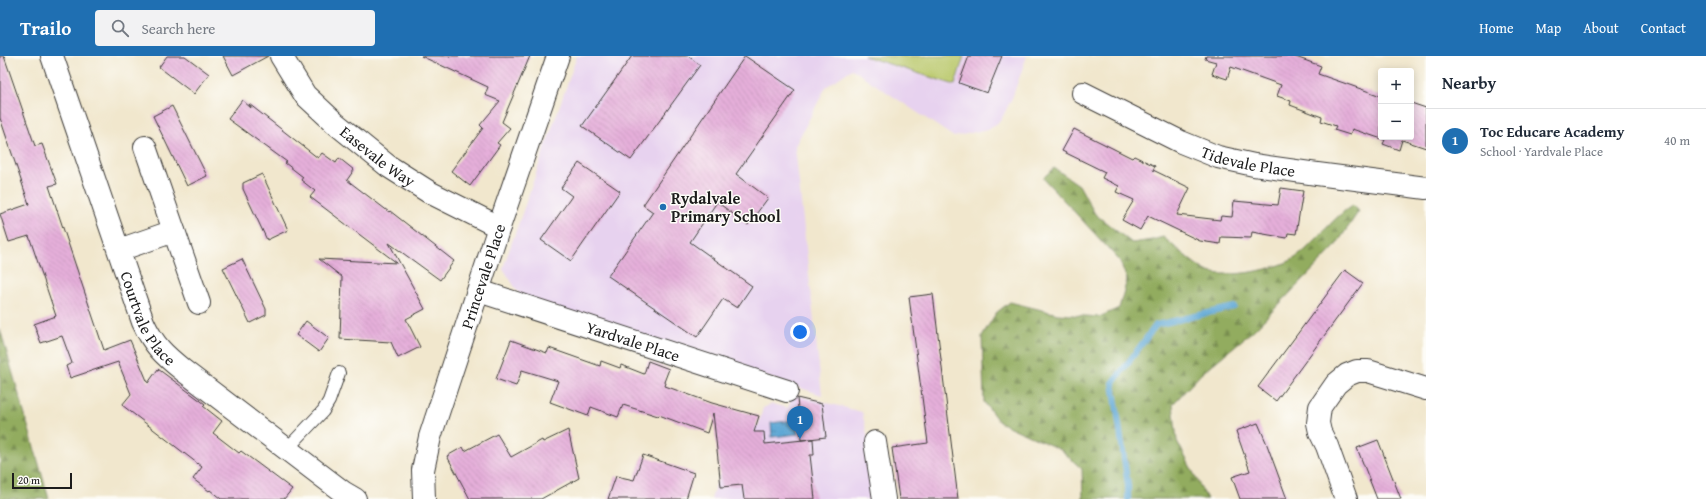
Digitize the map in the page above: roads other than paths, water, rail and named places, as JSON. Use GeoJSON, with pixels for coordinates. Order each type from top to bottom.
{"type":"FeatureCollection","features":[{"type":"Feature","properties":{"kind":"street","name":"Courtvale Place"},"geometry":{"type":"LineString","coordinates":[[52,56],[143,322],[151,339],[163,354],[343,492],[355,499]]}},
{"type":"Feature","properties":{"kind":"street","name":"Easevale Way"},"geometry":{"type":"LineString","coordinates":[[281,56],[305,95],[335,123],[388,166],[429,192],[499,227]]}},
{"type":"Feature","properties":{"kind":"street","name":"Princevale Place"},"geometry":{"type":"LineString","coordinates":[[424,499],[424,470],[430,437],[499,227],[558,56]]}},
{"type":"Feature","properties":{"kind":"street","name":"Tidevale Place"},"geometry":{"type":"LineString","coordinates":[[1083,93],[1181,142],[1218,157],[1254,165],[1426,188]]}},
{"type":"Feature","properties":{"kind":"street"},"geometry":{"type":"LineString","coordinates":[[145,147],[199,304]]}},
{"type":"Feature","properties":{"kind":"street"},"geometry":{"type":"LineString","coordinates":[[119,250],[174,231]]}},
{"type":"Feature","properties":{"kind":"street","name":"Yardvale Place"},"geometry":{"type":"LineString","coordinates":[[479,291],[786,391]]}},
{"type":"Feature","properties":{"kind":"street"},"geometry":{"type":"LineString","coordinates":[[1346,499],[1320,432],[1318,423],[1320,407],[1336,384],[1347,375],[1357,371],[1368,371],[1426,389]]}},
{"type":"Feature","properties":{"kind":"street"},"geometry":{"type":"LineString","coordinates":[[875,442],[884,499]]}},
{"type":"Feature","properties":{"kind":"lane"},"geometry":{"type":"LineString","coordinates":[[287,449],[323,411],[329,401],[339,373]]}},
{"type":"Feature","properties":{"kind":"water"},"geometry":{"type":"Polygon","coordinates":[[[796,420],[798,434],[772,437],[771,423],[796,420]]]}},
{"type":"Feature","properties":{"kind":"waterway"},"geometry":{"type":"LineString","coordinates":[[1128,499],[1128,486],[1113,383],[1156,325],[1234,307]]}},
{"type":"Feature","properties":{"kind":"place","name":"Rydalvale Primary School"},"geometry":{"type":"Point","coordinates":[663,207]}},
{"type":"Feature","properties":{"kind":"place","name":"Toc Educare Academy"},"geometry":{"type":"Point","coordinates":[800,439]}}]}
